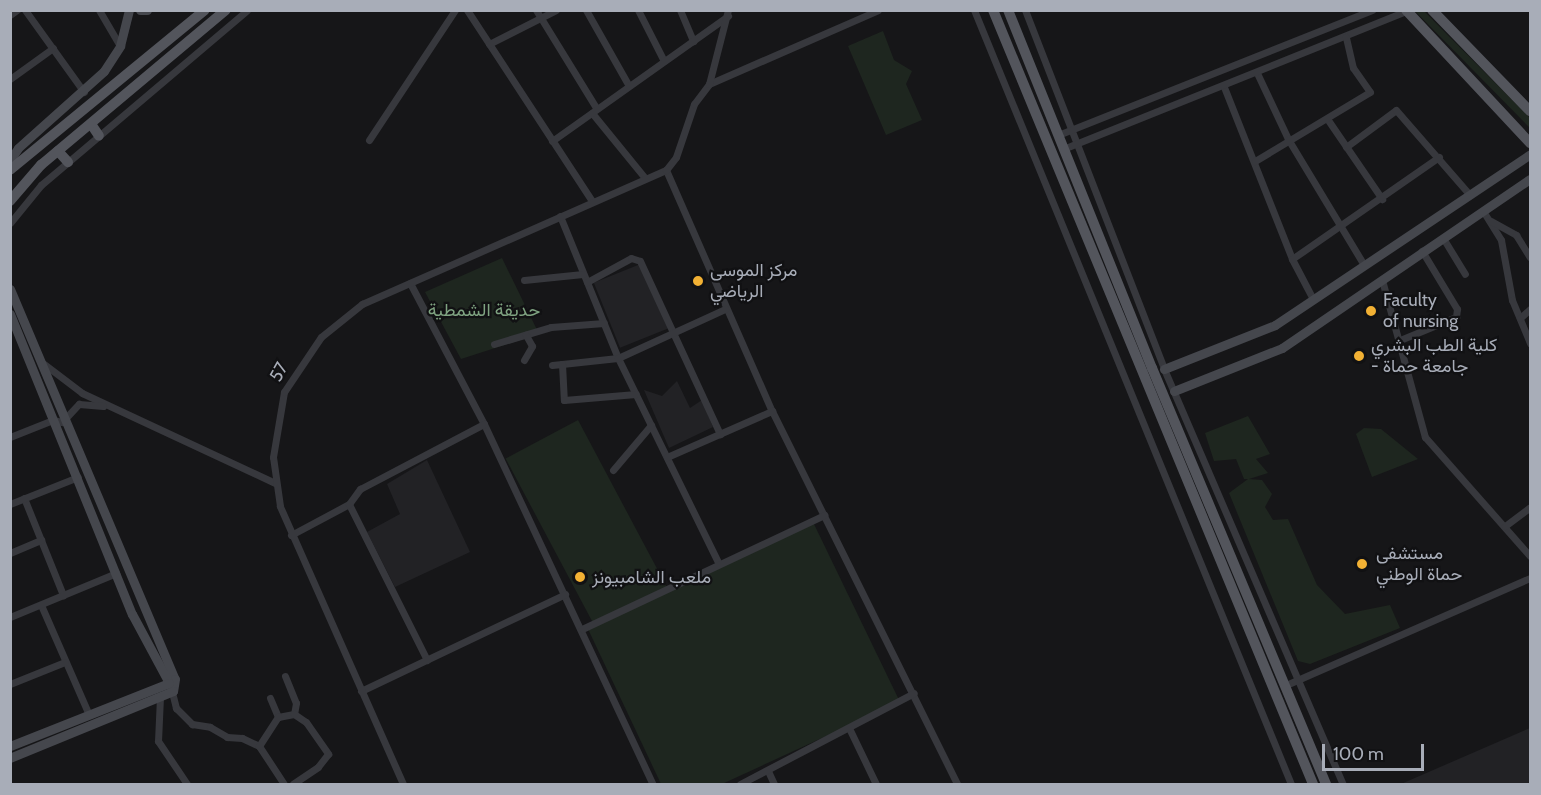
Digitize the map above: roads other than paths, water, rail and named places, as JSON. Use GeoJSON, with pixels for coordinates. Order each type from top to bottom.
{"type":"FeatureCollection","features":[{"type":"Feature","properties":{"kind":"main road"},"geometry":{"type":"LineString","coordinates":[[10,160],[18,148],[84,92],[104,71],[120,46],[129,10]]}},
{"type":"Feature","properties":{"kind":"main road"},"geometry":{"type":"LineString","coordinates":[[140,10],[147,10]]}},
{"type":"Feature","properties":{"kind":"main road"},"geometry":{"type":"LineString","coordinates":[[10,201],[25,180],[226,10]]}},
{"type":"Feature","properties":{"kind":"main road"},"geometry":{"type":"LineString","coordinates":[[993,10],[1312,784]]}},
{"type":"Feature","properties":{"kind":"main road"},"geometry":{"type":"LineString","coordinates":[[1008,10],[1063,149],[1326,784]]}},
{"type":"Feature","properties":{"kind":"main road"},"geometry":{"type":"LineString","coordinates":[[1432,10],[1530,111]]}},
{"type":"Feature","properties":{"kind":"main road"},"geometry":{"type":"LineString","coordinates":[[1407,11],[1530,143]]}},
{"type":"Feature","properties":{"kind":"main road"},"geometry":{"type":"LineString","coordinates":[[10,170],[199,12]]}},
{"type":"Feature","properties":{"kind":"main road"},"geometry":{"type":"LineString","coordinates":[[91,124],[99,136]]}},
{"type":"Feature","properties":{"kind":"main road"},"geometry":{"type":"LineString","coordinates":[[58,151],[68,162]]}},
{"type":"Feature","properties":{"kind":"main road"},"geometry":{"type":"LineString","coordinates":[[1164,369],[1275,325],[1530,154]]}},
{"type":"Feature","properties":{"kind":"main road"},"geometry":{"type":"LineString","coordinates":[[1174,391],[1282,348],[1530,179]]}},
{"type":"Feature","properties":{"kind":"main road"},"geometry":{"type":"LineString","coordinates":[[10,289],[175,679],[171,687],[160,697],[10,758]]}},
{"type":"Feature","properties":{"kind":"main road"},"geometry":{"type":"LineString","coordinates":[[12,321],[140,632],[171,687]]}},
{"type":"Feature","properties":{"kind":"main road"},"geometry":{"type":"LineString","coordinates":[[10,746],[89,715],[171,687]]}},
{"type":"Feature","properties":{"kind":"street"},"geometry":{"type":"LineString","coordinates":[[10,15],[17,10]]}},
{"type":"Feature","properties":{"kind":"street"},"geometry":{"type":"LineString","coordinates":[[25,10],[84,92]]}},
{"type":"Feature","properties":{"kind":"street"},"geometry":{"type":"LineString","coordinates":[[99,10],[120,46]]}},
{"type":"Feature","properties":{"kind":"street"},"geometry":{"type":"LineString","coordinates":[[10,223],[41,185],[247,10]]}},
{"type":"Feature","properties":{"kind":"street"},"geometry":{"type":"LineString","coordinates":[[369,140],[454,10]]}},
{"type":"Feature","properties":{"kind":"street"},"geometry":{"type":"LineString","coordinates":[[467,10],[592,201]]}},
{"type":"Feature","properties":{"kind":"street"},"geometry":{"type":"LineString","coordinates":[[536,10],[595,111],[645,178]]}},
{"type":"Feature","properties":{"kind":"street"},"geometry":{"type":"LineString","coordinates":[[489,44],[556,10]]}},
{"type":"Feature","properties":{"kind":"street"},"geometry":{"type":"LineString","coordinates":[[586,10],[629,86]]}},
{"type":"Feature","properties":{"kind":"street"},"geometry":{"type":"LineString","coordinates":[[638,10],[664,61]]}},
{"type":"Feature","properties":{"kind":"street"},"geometry":{"type":"LineString","coordinates":[[680,10],[693,41]]}},
{"type":"Feature","properties":{"kind":"street"},"geometry":{"type":"LineString","coordinates":[[709,84],[878,10]]}},
{"type":"Feature","properties":{"kind":"street"},"geometry":{"type":"LineString","coordinates":[[974,10],[1291,784]]}},
{"type":"Feature","properties":{"kind":"street"},"geometry":{"type":"LineString","coordinates":[[1025,10],[1079,143],[1164,369],[1343,784]]}},
{"type":"Feature","properties":{"kind":"street"},"geometry":{"type":"LineString","coordinates":[[1058,135],[1372,10]]}},
{"type":"Feature","properties":{"kind":"street"},"geometry":{"type":"LineString","coordinates":[[1063,149],[1224,87],[1407,11]]}},
{"type":"Feature","properties":{"kind":"street"},"geometry":{"type":"LineString","coordinates":[[552,141],[693,41],[729,12]]}},
{"type":"Feature","properties":{"kind":"street"},"geometry":{"type":"LineString","coordinates":[[729,12],[709,84],[694,104],[676,157],[666,170],[725,309],[772,411],[914,693],[957,784]]}},
{"type":"Feature","properties":{"kind":"street"},"geometry":{"type":"LineString","coordinates":[[1255,161],[1288,139],[1328,120],[1370,92],[1353,68],[1346,37]]}},
{"type":"Feature","properties":{"kind":"street"},"geometry":{"type":"LineString","coordinates":[[10,79],[53,48]]}},
{"type":"Feature","properties":{"kind":"street"},"geometry":{"type":"LineString","coordinates":[[1257,73],[1288,139],[1364,265]]}},
{"type":"Feature","properties":{"kind":"street"},"geometry":{"type":"LineString","coordinates":[[1224,87],[1292,259],[1313,299]]}},
{"type":"Feature","properties":{"kind":"street"},"geometry":{"type":"LineString","coordinates":[[1346,147],[1396,110],[1470,195]]}},
{"type":"Feature","properties":{"kind":"street"},"geometry":{"type":"LineString","coordinates":[[1328,120],[1382,199]]}},
{"type":"Feature","properties":{"kind":"street"},"geometry":{"type":"LineString","coordinates":[[1292,259],[1341,228],[1439,157]]}},
{"type":"Feature","properties":{"kind":"street","name":"57"},"geometry":{"type":"LineString","coordinates":[[403,784],[291,535],[275,483],[273,457],[279,404],[304,358],[351,311],[592,201],[666,170]]}},
{"type":"Feature","properties":{"kind":"street"},"geometry":{"type":"LineString","coordinates":[[1483,211],[1501,240],[1512,300],[1530,342]]}},
{"type":"Feature","properties":{"kind":"street"},"geometry":{"type":"LineString","coordinates":[[560,216],[618,358],[719,564]]}},
{"type":"Feature","properties":{"kind":"street"},"geometry":{"type":"LineString","coordinates":[[1489,220],[1516,235],[1530,257]]}},
{"type":"Feature","properties":{"kind":"street"},"geometry":{"type":"LineString","coordinates":[[1443,238],[1465,274]]}},
{"type":"Feature","properties":{"kind":"street"},"geometry":{"type":"LineString","coordinates":[[1400,340],[1456,317],[1456,309],[1422,251]]}},
{"type":"Feature","properties":{"kind":"street"},"geometry":{"type":"LineString","coordinates":[[587,282],[636,258],[720,434]]}},
{"type":"Feature","properties":{"kind":"street"},"geometry":{"type":"LineString","coordinates":[[524,280],[583,274]]}},
{"type":"Feature","properties":{"kind":"street"},"geometry":{"type":"LineString","coordinates":[[1382,280],[1425,437],[1483,507],[1505,526],[1530,556]]}},
{"type":"Feature","properties":{"kind":"street"},"geometry":{"type":"LineString","coordinates":[[410,283],[484,424],[566,594],[653,784]]}},
{"type":"Feature","properties":{"kind":"street"},"geometry":{"type":"LineString","coordinates":[[552,364],[618,358],[725,309]]}},
{"type":"Feature","properties":{"kind":"street"},"geometry":{"type":"LineString","coordinates":[[1520,318],[1530,309]]}},
{"type":"Feature","properties":{"kind":"street"},"geometry":{"type":"LineString","coordinates":[[494,344],[551,327],[604,323]]}},
{"type":"Feature","properties":{"kind":"street"},"geometry":{"type":"LineString","coordinates":[[524,360],[532,346],[526,335]]}},
{"type":"Feature","properties":{"kind":"street"},"geometry":{"type":"LineString","coordinates":[[41,361],[68,385],[275,483]]}},
{"type":"Feature","properties":{"kind":"street"},"geometry":{"type":"LineString","coordinates":[[562,364],[564,400],[636,394]]}},
{"type":"Feature","properties":{"kind":"street"},"geometry":{"type":"LineString","coordinates":[[10,436],[53,420],[59,423],[79,404],[111,407]]}},
{"type":"Feature","properties":{"kind":"street"},"geometry":{"type":"LineString","coordinates":[[667,457],[772,411]]}},
{"type":"Feature","properties":{"kind":"street"},"geometry":{"type":"LineString","coordinates":[[291,535],[349,504],[360,489],[484,424]]}},
{"type":"Feature","properties":{"kind":"street"},"geometry":{"type":"LineString","coordinates":[[613,470],[651,425]]}},
{"type":"Feature","properties":{"kind":"street"},"geometry":{"type":"LineString","coordinates":[[10,504],[78,477]]}},
{"type":"Feature","properties":{"kind":"street"},"geometry":{"type":"LineString","coordinates":[[24,498],[63,595]]}},
{"type":"Feature","properties":{"kind":"street"},"geometry":{"type":"LineString","coordinates":[[349,504],[427,660]]}},
{"type":"Feature","properties":{"kind":"street"},"geometry":{"type":"LineString","coordinates":[[1505,526],[1530,507]]}},
{"type":"Feature","properties":{"kind":"street"},"geometry":{"type":"LineString","coordinates":[[582,629],[824,516]]}},
{"type":"Feature","properties":{"kind":"street"},"geometry":{"type":"LineString","coordinates":[[10,552],[41,540]]}},
{"type":"Feature","properties":{"kind":"street"},"geometry":{"type":"LineString","coordinates":[[10,617],[116,573]]}},
{"type":"Feature","properties":{"kind":"street"},"geometry":{"type":"LineString","coordinates":[[1286,685],[1530,578]]}},
{"type":"Feature","properties":{"kind":"street"},"geometry":{"type":"LineString","coordinates":[[361,691],[566,594]]}},
{"type":"Feature","properties":{"kind":"street"},"geometry":{"type":"LineString","coordinates":[[41,605],[89,715]]}},
{"type":"Feature","properties":{"kind":"street"},"geometry":{"type":"LineString","coordinates":[[10,684],[65,662]]}},
{"type":"Feature","properties":{"kind":"street"},"geometry":{"type":"LineString","coordinates":[[285,676],[296,703],[294,714]]}},
{"type":"Feature","properties":{"kind":"street"},"geometry":{"type":"LineString","coordinates":[[171,687],[176,708],[192,724],[210,727],[227,737],[242,738],[259,746],[284,784]]}},
{"type":"Feature","properties":{"kind":"street"},"geometry":{"type":"LineString","coordinates":[[740,784],[914,693]]}},
{"type":"Feature","properties":{"kind":"street"},"geometry":{"type":"LineString","coordinates":[[160,697],[158,741],[187,784]]}},
{"type":"Feature","properties":{"kind":"street"},"geometry":{"type":"LineString","coordinates":[[270,698],[278,717]]}},
{"type":"Feature","properties":{"kind":"street"},"geometry":{"type":"LineString","coordinates":[[259,746],[278,717],[294,714]]}},
{"type":"Feature","properties":{"kind":"street"},"geometry":{"type":"LineString","coordinates":[[293,784],[330,757],[314,731],[294,714]]}},
{"type":"Feature","properties":{"kind":"street"},"geometry":{"type":"LineString","coordinates":[[849,728],[876,784]]}},
{"type":"Feature","properties":{"kind":"street"},"geometry":{"type":"LineString","coordinates":[[768,771],[774,784]]}},
{"type":"Feature","properties":{"kind":"place","name":"مركز الموسى الرياضي"},"geometry":{"type":"Point","coordinates":[698,281]}},
{"type":"Feature","properties":{"kind":"place","name":"Faculty of nursing"},"geometry":{"type":"Point","coordinates":[1371,311]}},
{"type":"Feature","properties":{"kind":"place","name":"كلية الطب البشري - جامعة حماة"},"geometry":{"type":"Point","coordinates":[1359,356]}},
{"type":"Feature","properties":{"kind":"place","name":"مستشفى حماة الوطني"},"geometry":{"type":"Point","coordinates":[1362,564]}},
{"type":"Feature","properties":{"kind":"place","name":"ملعب الشامبيونز"},"geometry":{"type":"Point","coordinates":[580,577]}},
{"type":"Feature","properties":{"kind":"park label","name":"حديقة الشمطية"},"geometry":{"type":"Point","coordinates":[484,310]}}]}
